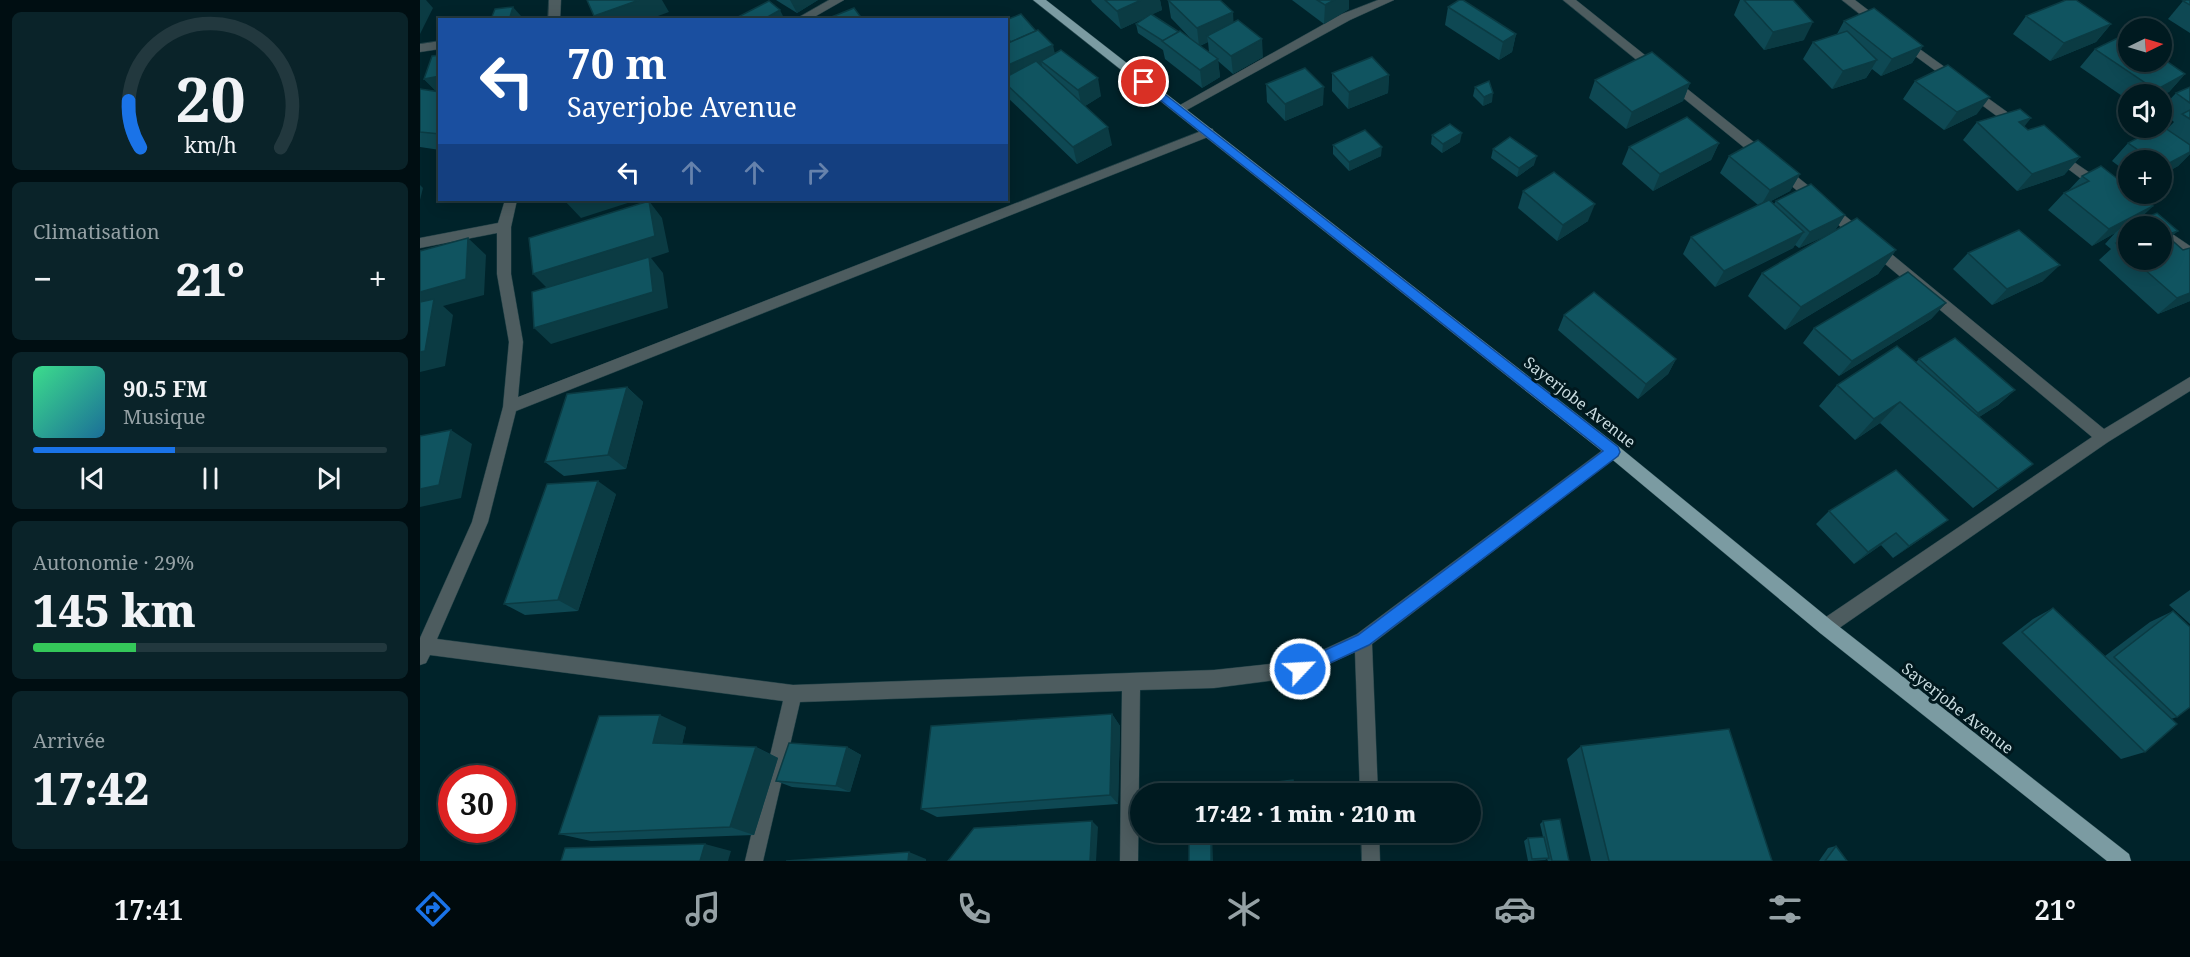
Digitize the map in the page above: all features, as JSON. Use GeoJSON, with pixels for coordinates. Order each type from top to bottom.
{"type":"FeatureCollection","features":[{"type":"Feature","properties":{"kind":"main road","name":"Sayerjobe Avenue"},"geometry":{"type":"LineString","coordinates":[[1039,0],[1614,452],[1826,627],[2122,861]]}},
{"type":"Feature","properties":{"kind":"street"},"geometry":{"type":"LineString","coordinates":[[554,18],[555,0]]}},
{"type":"Feature","properties":{"kind":"street"},"geometry":{"type":"LineString","coordinates":[[803,18],[838,0]]}},
{"type":"Feature","properties":{"kind":"street"},"geometry":{"type":"LineString","coordinates":[[1179,109],[1346,17],[1388,0]]}},
{"type":"Feature","properties":{"kind":"street"},"geometry":{"type":"LineString","coordinates":[[1569,0],[1810,194],[2103,437]]}},
{"type":"Feature","properties":{"kind":"street"},"geometry":{"type":"LineString","coordinates":[[1848,0],[2030,135]]}},
{"type":"Feature","properties":{"kind":"street"},"geometry":{"type":"LineString","coordinates":[[420,48],[438,45]]}},
{"type":"Feature","properties":{"kind":"street"},"geometry":{"type":"LineString","coordinates":[[510,407],[1209,132]]}},
{"type":"Feature","properties":{"kind":"street"},"geometry":{"type":"LineString","coordinates":[[2049,149],[2116,198]]}},
{"type":"Feature","properties":{"kind":"street"},"geometry":{"type":"LineString","coordinates":[[511,201],[504,226],[504,273],[516,342],[510,407],[480,522],[423,652],[794,694],[1214,679],[1300,669],[1363,640],[1614,452]]}},
{"type":"Feature","properties":{"kind":"street"},"geometry":{"type":"LineString","coordinates":[[420,243],[504,226]]}},
{"type":"Feature","properties":{"kind":"street"},"geometry":{"type":"LineString","coordinates":[[2172,240],[2190,253]]}},
{"type":"Feature","properties":{"kind":"street"},"geometry":{"type":"LineString","coordinates":[[1826,627],[2103,437],[2190,383]]}},
{"type":"Feature","properties":{"kind":"street"},"geometry":{"type":"LineString","coordinates":[[1363,640],[1369,783]]}},
{"type":"Feature","properties":{"kind":"street"},"geometry":{"type":"LineString","coordinates":[[1129,861],[1131,681]]}},
{"type":"Feature","properties":{"kind":"street"},"geometry":{"type":"LineString","coordinates":[[754,861],[794,694]]}},
{"type":"Feature","properties":{"kind":"street"},"geometry":{"type":"LineString","coordinates":[[1370,843],[1371,861]]}},
{"type":"Feature","properties":{"kind":"building"},"geometry":{"type":"Polygon","coordinates":[[[587,0],[639,0],[594,16],[587,0]]]}},
{"type":"Feature","properties":{"kind":"building"},"geometry":{"type":"Polygon","coordinates":[[[1105,0],[1141,0],[1117,11],[1105,0]]]}},
{"type":"Feature","properties":{"kind":"building"},"geometry":{"type":"Polygon","coordinates":[[[1168,0],[1220,0],[1233,12],[1197,28],[1168,0]]]}},
{"type":"Feature","properties":{"kind":"building"},"geometry":{"type":"Polygon","coordinates":[[[1317,0],[1334,0],[1325,5],[1317,0]]]}},
{"type":"Feature","properties":{"kind":"building"},"geometry":{"type":"Polygon","coordinates":[[[1463,0],[1516,34],[1503,42],[1448,7],[1463,0]]]}},
{"type":"Feature","properties":{"kind":"building"},"geometry":{"type":"Polygon","coordinates":[[[1744,0],[1793,0],[1813,22],[1773,32],[1744,0]]]}},
{"type":"Feature","properties":{"kind":"building"},"geometry":{"type":"Polygon","coordinates":[[[2066,0],[2076,0],[2111,24],[2064,43],[2026,16],[2066,0]]]}},
{"type":"Feature","properties":{"kind":"building"},"geometry":{"type":"Polygon","coordinates":[[[769,1],[780,10],[766,18],[736,18],[769,1]]]}},
{"type":"Feature","properties":{"kind":"building"},"geometry":{"type":"Polygon","coordinates":[[[513,7],[510,17],[491,18],[495,9],[513,7]]]}},
{"type":"Feature","properties":{"kind":"building"},"geometry":{"type":"Polygon","coordinates":[[[854,8],[862,18],[829,18],[854,8]]]}},
{"type":"Feature","properties":{"kind":"building"},"geometry":{"type":"Polygon","coordinates":[[[1874,8],[1923,46],[1892,59],[1844,21],[1874,8]]]}},
{"type":"Feature","properties":{"kind":"building"},"geometry":{"type":"Polygon","coordinates":[[[1021,14],[1036,31],[1011,42],[1008,39],[1008,19],[1021,14]]]}},
{"type":"Feature","properties":{"kind":"building"},"geometry":{"type":"Polygon","coordinates":[[[1151,14],[1179,32],[1163,41],[1136,24],[1151,14]]]}},
{"type":"Feature","properties":{"kind":"building"},"geometry":{"type":"Polygon","coordinates":[[[1238,20],[1262,39],[1231,56],[1207,36],[1238,20]]]}},
{"type":"Feature","properties":{"kind":"building"},"geometry":{"type":"Polygon","coordinates":[[[1038,30],[1053,45],[1008,65],[1008,43],[1038,30]]]}},
{"type":"Feature","properties":{"kind":"building"},"geometry":{"type":"Polygon","coordinates":[[[1180,31],[1218,59],[1200,70],[1162,41],[1180,31]]]}},
{"type":"Feature","properties":{"kind":"building"},"geometry":{"type":"Polygon","coordinates":[[[1847,31],[1877,60],[1843,71],[1813,42],[1847,31]]]}},
{"type":"Feature","properties":{"kind":"building"},"geometry":{"type":"Polygon","coordinates":[[[2118,38],[2118,64],[2095,49],[2118,38]]]}},
{"type":"Feature","properties":{"kind":"building"},"geometry":{"type":"Polygon","coordinates":[[[1061,50],[1098,78],[1078,90],[1041,61],[1061,50]]]}},
{"type":"Feature","properties":{"kind":"building"},"geometry":{"type":"Polygon","coordinates":[[[1652,52],[1690,83],[1632,112],[1595,80],[1652,52]]]}},
{"type":"Feature","properties":{"kind":"building"},"geometry":{"type":"Polygon","coordinates":[[[438,55],[438,76],[424,79],[432,56],[438,55]]]}},
{"type":"Feature","properties":{"kind":"building"},"geometry":{"type":"Polygon","coordinates":[[[1372,57],[1389,75],[1349,92],[1332,73],[1372,57]]]}},
{"type":"Feature","properties":{"kind":"building"},"geometry":{"type":"Polygon","coordinates":[[[1036,61],[1108,127],[1073,147],[1008,86],[1008,76],[1036,61]]]}},
{"type":"Feature","properties":{"kind":"building"},"geometry":{"type":"Polygon","coordinates":[[[1948,65],[1990,97],[1957,112],[1915,81],[1948,65]]]}},
{"type":"Feature","properties":{"kind":"building"},"geometry":{"type":"Polygon","coordinates":[[[2172,65],[2185,74],[2167,84],[2147,84],[2129,72],[2172,72],[2172,65]]]}},
{"type":"Feature","properties":{"kind":"building"},"geometry":{"type":"Polygon","coordinates":[[[1305,68],[1324,87],[1285,104],[1266,84],[1305,68]]]}},
{"type":"Feature","properties":{"kind":"building"},"geometry":{"type":"Polygon","coordinates":[[[1489,81],[1493,93],[1484,97],[1475,87],[1489,81]]]}},
{"type":"Feature","properties":{"kind":"building"},"geometry":{"type":"Polygon","coordinates":[[[2190,87],[2190,103],[2176,93],[2190,87]]]}},
{"type":"Feature","properties":{"kind":"building"},"geometry":{"type":"Polygon","coordinates":[[[420,89],[438,92],[438,134],[420,132],[420,89]]]}},
{"type":"Feature","properties":{"kind":"building"},"geometry":{"type":"Polygon","coordinates":[[[2020,109],[2031,118],[2019,122],[2028,130],[2044,125],[2080,157],[2032,174],[1977,122],[2020,109]]]}},
{"type":"Feature","properties":{"kind":"building"},"geometry":{"type":"Polygon","coordinates":[[[2190,110],[2190,119],[2182,114],[2190,110]]]}},
{"type":"Feature","properties":{"kind":"building"},"geometry":{"type":"Polygon","coordinates":[[[1687,117],[1719,143],[1660,174],[1629,147],[1687,117]]]}},
{"type":"Feature","properties":{"kind":"building"},"geometry":{"type":"Polygon","coordinates":[[[1450,124],[1462,133],[1443,144],[1432,135],[1450,124]]]}},
{"type":"Feature","properties":{"kind":"building"},"geometry":{"type":"Polygon","coordinates":[[[1365,130],[1382,147],[1349,162],[1333,145],[1365,130]]]}},
{"type":"Feature","properties":{"kind":"building"},"geometry":{"type":"Polygon","coordinates":[[[2172,133],[2190,145],[2190,152],[2172,162],[2172,150],[2138,150],[2128,143],[2138,138],[2172,138],[2172,133]]]}},
{"type":"Feature","properties":{"kind":"building"},"geometry":{"type":"Polygon","coordinates":[[[1510,137],[1537,156],[1519,168],[1493,149],[1510,137]]]}},
{"type":"Feature","properties":{"kind":"building"},"geometry":{"type":"Polygon","coordinates":[[[1758,140],[1800,174],[1770,190],[1729,156],[1758,140]]]}},
{"type":"Feature","properties":{"kind":"building"},"geometry":{"type":"Polygon","coordinates":[[[2101,166],[2118,179],[2118,204],[2150,204],[2153,206],[2134,216],[2118,216],[2118,224],[2109,229],[2064,193],[2089,181],[2082,176],[2101,166]]]}},
{"type":"Feature","properties":{"kind":"building"},"geometry":{"type":"Polygon","coordinates":[[[1554,172],[1595,204],[1563,225],[1523,191],[1554,172]]]}},
{"type":"Feature","properties":{"kind":"building"},"geometry":{"type":"Polygon","coordinates":[[[1811,184],[1845,215],[1810,232],[1776,201],[1811,184]]]}},
{"type":"Feature","properties":{"kind":"building"},"geometry":{"type":"Polygon","coordinates":[[[1769,200],[1804,232],[1724,271],[1691,237],[1769,200]]]}},
{"type":"Feature","properties":{"kind":"building"},"geometry":{"type":"Polygon","coordinates":[[[649,201],[655,236],[533,274],[529,238],[649,201]]]}},
{"type":"Feature","properties":{"kind":"building"},"geometry":{"type":"Polygon","coordinates":[[[1857,218],[1896,250],[1801,307],[1762,273],[1857,218]]]}},
{"type":"Feature","properties":{"kind":"building"},"geometry":{"type":"Polygon","coordinates":[[[2019,230],[2060,265],[2007,289],[1968,253],[2019,230]]]}},
{"type":"Feature","properties":{"kind":"building"},"geometry":{"type":"Polygon","coordinates":[[[468,238],[466,279],[420,292],[420,251],[468,238]]]}},
{"type":"Feature","properties":{"kind":"building"},"geometry":{"type":"Polygon","coordinates":[[[2172,240],[2183,250],[2190,248],[2190,293],[2177,298],[2145,270],[2172,270],[2172,240]]]}},
{"type":"Feature","properties":{"kind":"building"},"geometry":{"type":"Polygon","coordinates":[[[649,257],[653,292],[534,328],[532,292],[649,257]]]}},
{"type":"Feature","properties":{"kind":"building"},"geometry":{"type":"Polygon","coordinates":[[[1908,272],[1946,303],[1852,361],[1814,328],[1908,272]]]}},
{"type":"Feature","properties":{"kind":"building"},"geometry":{"type":"Polygon","coordinates":[[[1594,292],[1676,359],[1646,384],[1564,315],[1594,292]]]}},
{"type":"Feature","properties":{"kind":"building"},"geometry":{"type":"Polygon","coordinates":[[[434,299],[425,351],[420,352],[420,302],[434,299]]]}},
{"type":"Feature","properties":{"kind":"building"},"geometry":{"type":"Polygon","coordinates":[[[1955,338],[2015,390],[1978,413],[1919,359],[1955,338]]]}},
{"type":"Feature","properties":{"kind":"building"},"geometry":{"type":"Polygon","coordinates":[[[1897,346],[2033,464],[1998,489],[1900,402],[1874,419],[1837,385],[1897,346]]]}},
{"type":"Feature","properties":{"kind":"building"},"geometry":{"type":"Polygon","coordinates":[[[627,387],[608,455],[545,462],[567,394],[627,387]]]}},
{"type":"Feature","properties":{"kind":"building"},"geometry":{"type":"Polygon","coordinates":[[[451,430],[439,485],[420,489],[420,436],[451,430]]]}},
{"type":"Feature","properties":{"kind":"building"},"geometry":{"type":"Polygon","coordinates":[[[1896,470],[1948,520],[1909,546],[1896,533],[1868,552],[1829,511],[1896,470]]]}},
{"type":"Feature","properties":{"kind":"building"},"geometry":{"type":"Polygon","coordinates":[[[598,481],[558,600],[504,604],[547,484],[598,481]]]}},
{"type":"Feature","properties":{"kind":"building"},"geometry":{"type":"Polygon","coordinates":[[[2053,608],[2177,724],[2145,752],[2022,632],[2053,608]]]}},
{"type":"Feature","properties":{"kind":"building"},"geometry":{"type":"Polygon","coordinates":[[[2173,611],[2190,627],[2190,707],[2177,717],[2114,657],[2173,611]]]}},
{"type":"Feature","properties":{"kind":"building"},"geometry":{"type":"Polygon","coordinates":[[[1112,714],[1110,795],[921,809],[931,726],[1112,714]]]}},
{"type":"Feature","properties":{"kind":"building"},"geometry":{"type":"Polygon","coordinates":[[[660,715],[653,743],[756,747],[730,827],[559,834],[599,716],[660,715]]]}},
{"type":"Feature","properties":{"kind":"building"},"geometry":{"type":"Polygon","coordinates":[[[1729,729],[1772,861],[1609,861],[1581,746],[1729,729]]]}},
{"type":"Feature","properties":{"kind":"building"},"geometry":{"type":"Polygon","coordinates":[[[789,743],[847,747],[836,786],[776,781],[789,743]]]}},
{"type":"Feature","properties":{"kind":"building"},"geometry":{"type":"Polygon","coordinates":[[[1293,780],[1293,783],[1268,783],[1293,780]]]}},
{"type":"Feature","properties":{"kind":"building"},"geometry":{"type":"Polygon","coordinates":[[[1560,819],[1569,861],[1552,861],[1543,821],[1560,819]]]}},
{"type":"Feature","properties":{"kind":"building"},"geometry":{"type":"Polygon","coordinates":[[[1092,821],[1090,861],[948,861],[974,828],[1092,821]]]}},
{"type":"Feature","properties":{"kind":"building"},"geometry":{"type":"Polygon","coordinates":[[[1544,837],[1549,858],[1532,859],[1528,838],[1544,837]]]}},
{"type":"Feature","properties":{"kind":"building"},"geometry":{"type":"Polygon","coordinates":[[[1189,843],[1211,843],[1211,861],[1189,861],[1189,843]]]}},
{"type":"Feature","properties":{"kind":"building"},"geometry":{"type":"Polygon","coordinates":[[[705,844],[700,861],[561,861],[565,848],[705,844]]]}},
{"type":"Feature","properties":{"kind":"building"},"geometry":{"type":"Polygon","coordinates":[[[1836,846],[1847,861],[1825,861],[1836,846]]]}},
{"type":"Feature","properties":{"kind":"building"},"geometry":{"type":"Polygon","coordinates":[[[909,852],[908,861],[786,861],[909,852]]]}},
{"type":"Feature","properties":{"kind":"route"},"geometry":{"type":"LineString","coordinates":[[1144,82],[1614,452],[1363,640],[1300,669]]}}]}
